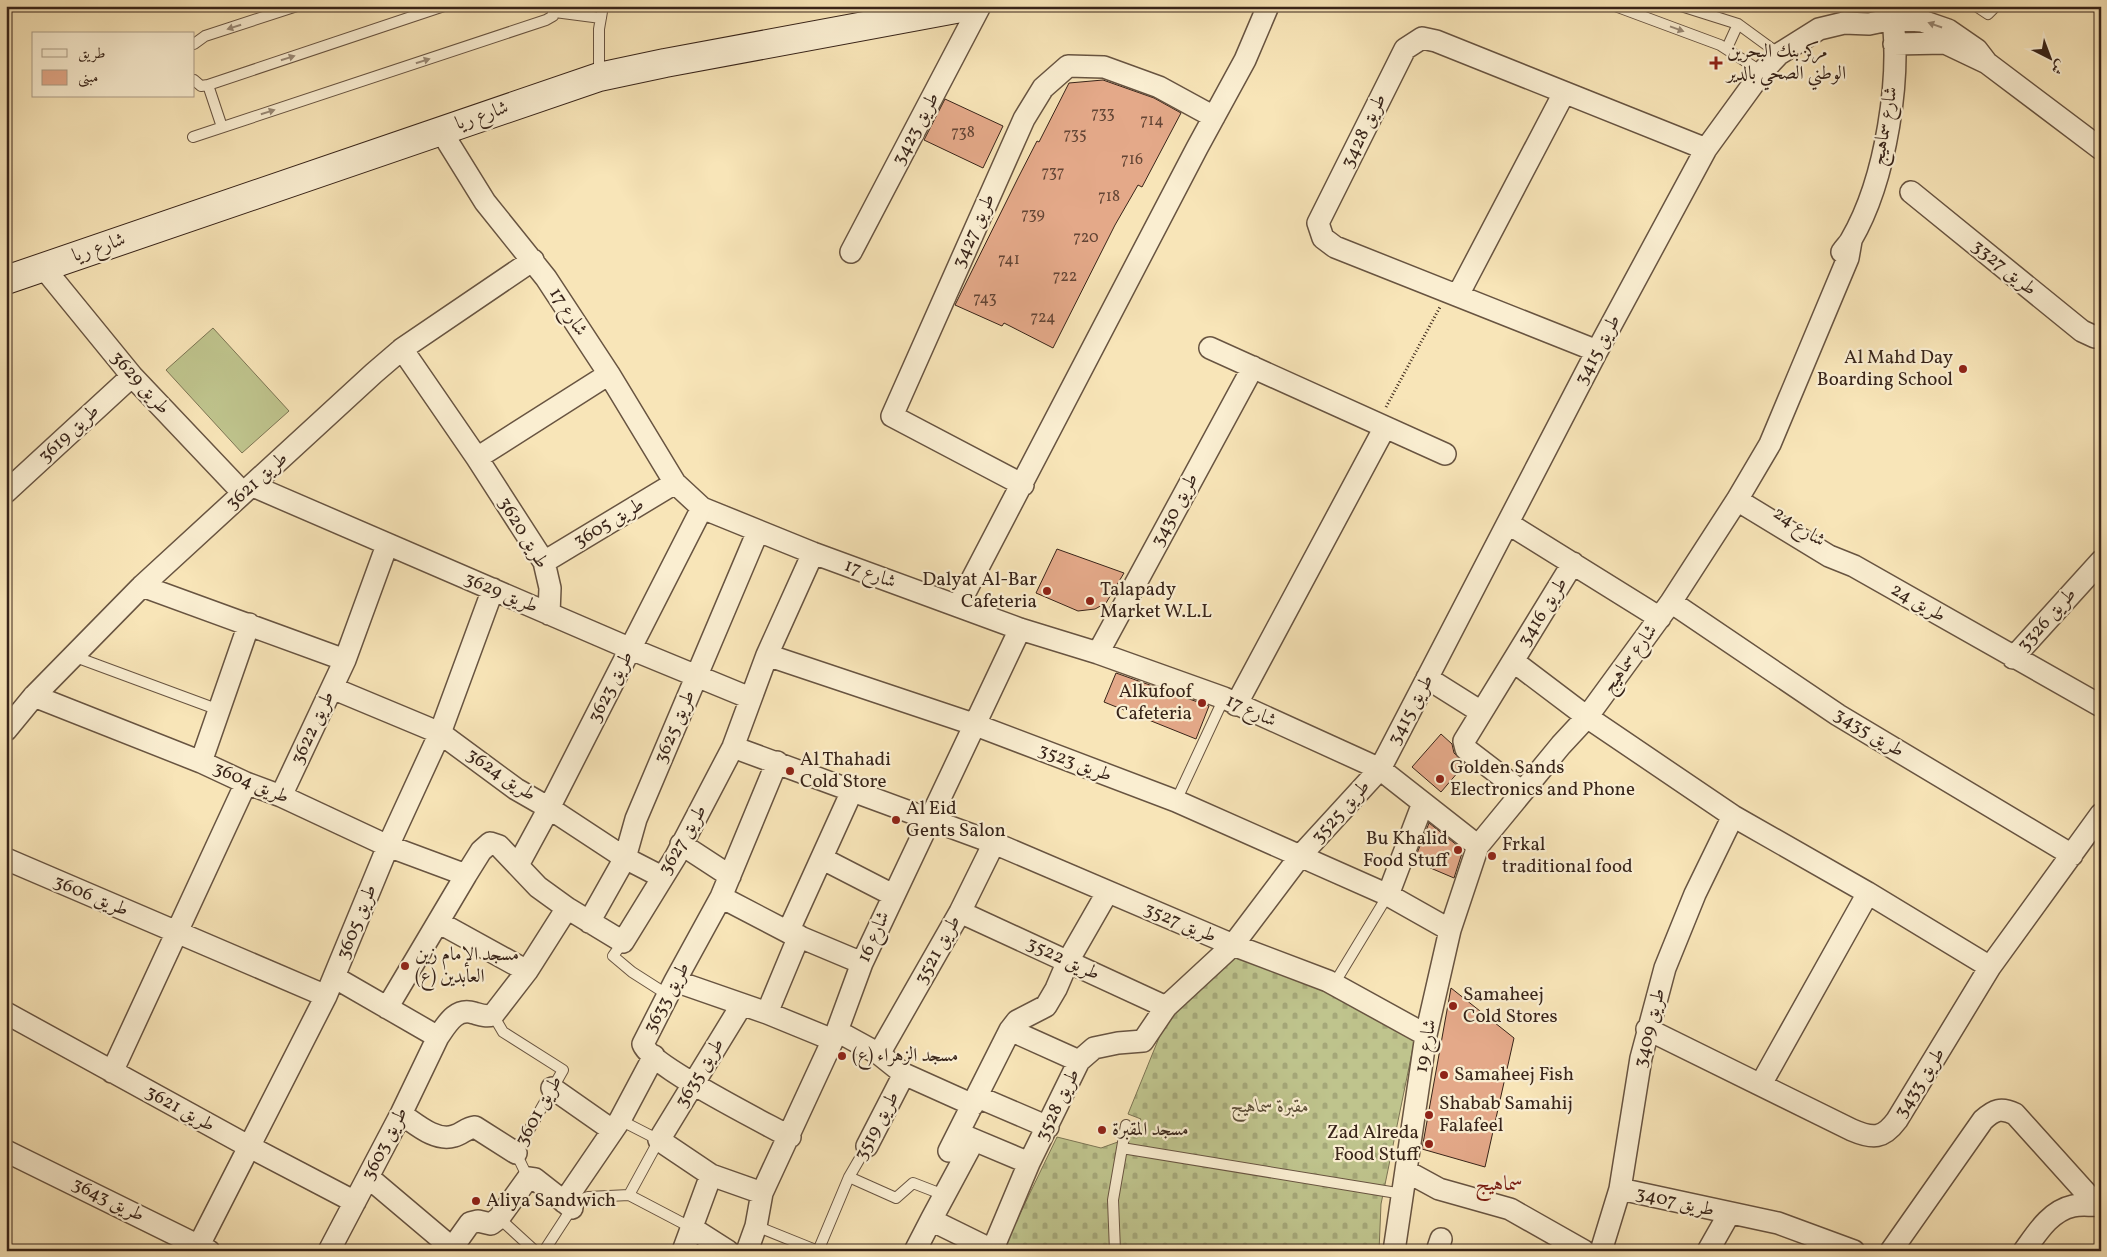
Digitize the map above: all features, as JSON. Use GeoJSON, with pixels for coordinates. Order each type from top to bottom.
{"type":"FeatureCollection","features":[{"type":"Feature","properties":{"kind":"main road","name":"شارع ريا"},"geometry":{"type":"LineString","coordinates":[[6,280],[599,77],[972,6]]}},
{"type":"Feature","properties":{"kind":"street","name":"طريق 3423"},"geometry":{"type":"LineString","coordinates":[[851,252],[980,6]]}},
{"type":"Feature","properties":{"kind":"street"},"geometry":{"type":"LineString","coordinates":[[958,606],[1245,60],[1268,6]]}},
{"type":"Feature","properties":{"kind":"street"},"geometry":{"type":"LineString","coordinates":[[1892,13],[1948,30],[1978,50],[1987,63]]}},
{"type":"Feature","properties":{"kind":"street","name":"شارع سماهيج"},"geometry":{"type":"LineString","coordinates":[[1478,846],[1587,717],[1665,610],[1740,495],[1770,444],[1848,258],[1850,241],[1866,207],[1886,136],[1892,100],[1894,44],[1892,13]]}},
{"type":"Feature","properties":{"kind":"street","name":"طريق 3415"},"geometry":{"type":"LineString","coordinates":[[1380,769],[1509,524],[1597,350],[1706,149],[1762,72],[1778,54],[1819,29],[1844,23],[1869,24],[1892,13]]}},
{"type":"Feature","properties":{"kind":"street","name":"طريق 3428"},"geometry":{"type":"LineString","coordinates":[[1597,350],[1335,247],[1323,238],[1318,223],[1405,49],[1422,38],[1436,41],[1706,149]]}},
{"type":"Feature","properties":{"kind":"street"},"geometry":{"type":"LineString","coordinates":[[1894,44],[1953,44],[1987,63],[2101,149]]}},
{"type":"Feature","properties":{"kind":"street","name":"طريق 3427"},"geometry":{"type":"LineString","coordinates":[[1023,485],[892,416],[1024,119],[1043,88],[1068,66],[1104,67],[1159,87],[1214,117]]}},
{"type":"Feature","properties":{"kind":"street"},"geometry":{"type":"LineString","coordinates":[[1453,293],[1564,93]]}},
{"type":"Feature","properties":{"kind":"street","name":"شارع 17"},"geometry":{"type":"LineString","coordinates":[[441,131],[485,202],[533,260],[609,374],[675,483],[702,508],[813,553],[1020,630],[1098,653],[1230,702],[1380,769],[1478,846]]}},
{"type":"Feature","properties":{"kind":"street","name":"طريق 3327"},"geometry":{"type":"LineString","coordinates":[[1911,192],[2082,331],[2095,337],[2101,336]]}},
{"type":"Feature","properties":{"kind":"street","name":"طريق 3621"},"geometry":{"type":"LineString","coordinates":[[6,730],[34,696],[142,586],[402,349],[533,260]]}},
{"type":"Feature","properties":{"kind":"street","name":"طريق 3629"},"geometry":{"type":"LineString","coordinates":[[42,268],[132,376],[248,490],[387,545],[750,698]]}},
{"type":"Feature","properties":{"kind":"street"},"geometry":{"type":"LineString","coordinates":[[1210,348],[1446,454]]}},
{"type":"Feature","properties":{"kind":"street","name":"طريق 3620"},"geometry":{"type":"LineString","coordinates":[[402,349],[477,458],[544,562],[550,588],[548,614]]}},
{"type":"Feature","properties":{"kind":"street","name":"طريق 3430"},"geometry":{"type":"LineString","coordinates":[[1098,653],[1253,367]]}},
{"type":"Feature","properties":{"kind":"street"},"geometry":{"type":"LineString","coordinates":[[477,458],[609,374]]}},
{"type":"Feature","properties":{"kind":"street","name":"طريق 3619"},"geometry":{"type":"LineString","coordinates":[[6,492],[132,376]]}},
{"type":"Feature","properties":{"kind":"street"},"geometry":{"type":"LineString","coordinates":[[1230,702],[1381,425]]}},
{"type":"Feature","properties":{"kind":"street","name":"طريق 3605"},"geometry":{"type":"LineString","coordinates":[[544,562],[675,483]]}},
{"type":"Feature","properties":{"kind":"street","name":"شارع 24"},"geometry":{"type":"LineString","coordinates":[[1740,495],[1854,566]]}},
{"type":"Feature","properties":{"kind":"street","name":"طريق 3623"},"geometry":{"type":"LineString","coordinates":[[518,865],[550,808],[702,508]]}},
{"type":"Feature","properties":{"kind":"street","name":"طريق 3416"},"geometry":{"type":"LineString","coordinates":[[1509,524],[1573,563],[1665,610]]}},
{"type":"Feature","properties":{"kind":"street","name":"طريق 3625"},"geometry":{"type":"LineString","coordinates":[[589,922],[625,858],[636,819],[758,531]]}},
{"type":"Feature","properties":{"kind":"street","name":"طريق 3622"},"geometry":{"type":"LineString","coordinates":[[281,796],[345,660],[387,545]]}},
{"type":"Feature","properties":{"kind":"street","name":"طريق 3627"},"geometry":{"type":"LineString","coordinates":[[623,942],[681,844],[733,748],[767,655],[813,553]]}},
{"type":"Feature","properties":{"kind":"street","name":"طريق 3326"},"geometry":{"type":"LineString","coordinates":[[2013,658],[2101,561]]}},
{"type":"Feature","properties":{"kind":"street","name":"طريق 3416"},"geometry":{"type":"LineString","coordinates":[[1522,792],[1466,749],[1464,741],[1573,563]]}},
{"type":"Feature","properties":{"kind":"street","name":"طريق 24"},"geometry":{"type":"LineString","coordinates":[[1854,566],[2013,658],[2101,706]]}},
{"type":"Feature","properties":{"kind":"street"},"geometry":{"type":"LineString","coordinates":[[142,586],[345,660]]}},
{"type":"Feature","properties":{"kind":"street","name":"طريق 3605"},"geometry":{"type":"LineString","coordinates":[[204,1248],[248,1146],[330,986],[388,846],[440,733],[493,589]]}},
{"type":"Feature","properties":{"kind":"street","name":"طريق 3435"},"geometry":{"type":"LineString","coordinates":[[1665,610],[2072,855]]}},
{"type":"Feature","properties":{"kind":"street"},"geometry":{"type":"LineString","coordinates":[[200,762],[249,624]]}},
{"type":"Feature","properties":{"kind":"street","name":"شارع 16"},"geometry":{"type":"LineString","coordinates":[[746,1251],[756,1226],[762,1193],[790,1137],[835,1035],[862,963],[973,724],[1020,630]]}},
{"type":"Feature","properties":{"kind":"street"},"geometry":{"type":"LineString","coordinates":[[767,655],[973,724]]}},
{"type":"Feature","properties":{"kind":"street","name":"طريق 3416"},"geometry":{"type":"LineString","coordinates":[[1513,661],[1587,717]]}},
{"type":"Feature","properties":{"kind":"street"},"geometry":{"type":"LineString","coordinates":[[1427,678],[1481,712]]}},
{"type":"Feature","properties":{"kind":"street","name":"طريق 3624"},"geometry":{"type":"LineString","coordinates":[[332,688],[440,733],[516,789],[550,808],[625,858],[662,877]]}},
{"type":"Feature","properties":{"kind":"street","name":"طريق 3604"},"geometry":{"type":"LineString","coordinates":[[34,696],[281,796],[388,846],[466,875]]}},
{"type":"Feature","properties":{"kind":"street"},"geometry":{"type":"LineString","coordinates":[[1587,717],[1733,816],[1868,893],[1990,967]]}},
{"type":"Feature","properties":{"kind":"street","name":"طريق 3523"},"geometry":{"type":"LineString","coordinates":[[973,724],[1176,801],[1302,855]]}},
{"type":"Feature","properties":{"kind":"street"},"geometry":{"type":"LineString","coordinates":[[733,748],[777,762],[929,820]]}},
{"type":"Feature","properties":{"kind":"street","name":"طريق 3633"},"geometry":{"type":"LineString","coordinates":[[777,762],[721,898],[671,988],[643,1044],[654,1056],[694,1084],[790,1137]]}},
{"type":"Feature","properties":{"kind":"street","name":"طريق 3525"},"geometry":{"type":"LineString","coordinates":[[1233,945],[1302,855],[1380,769]]}},
{"type":"Feature","properties":{"kind":"street"},"geometry":{"type":"LineString","coordinates":[[112,1072],[246,783]]}},
{"type":"Feature","properties":{"kind":"street"},"geometry":{"type":"LineString","coordinates":[[767,1013],[793,934],[852,791]]}},
{"type":"Feature","properties":{"kind":"street"},"geometry":{"type":"LineString","coordinates":[[1388,895],[1423,802]]}},
{"type":"Feature","properties":{"kind":"street","name":"طريق 3433"},"geometry":{"type":"LineString","coordinates":[[1648,1029],[1865,1136],[1877,1136],[1889,1130],[1990,967],[2101,814]]}},
{"type":"Feature","properties":{"kind":"street","name":"طريق 3409"},"geometry":{"type":"LineString","coordinates":[[1601,1251],[1620,1189],[1648,1029],[1665,968],[1679,931],[1733,816]]}},
{"type":"Feature","properties":{"kind":"street","name":"طريق 3527"},"geometry":{"type":"LineString","coordinates":[[929,820],[994,843],[1107,893],[1334,984],[1426,1035]]}},
{"type":"Feature","properties":{"kind":"street"},"geometry":{"type":"LineString","coordinates":[[387,1008],[466,875],[481,851],[490,843],[499,846],[538,887],[566,908],[623,942]]}},
{"type":"Feature","properties":{"kind":"street","name":"طريق 3521"},"geometry":{"type":"LineString","coordinates":[[880,1054],[960,912],[994,843]]}},
{"type":"Feature","properties":{"kind":"street"},"geometry":{"type":"LineString","coordinates":[[681,844],[730,876]]}},
{"type":"Feature","properties":{"kind":"street","name":"شارع 19"},"geometry":{"type":"LineString","coordinates":[[1394,1251],[1426,1035],[1450,930],[1478,846]]}},
{"type":"Feature","properties":{"kind":"street","name":"طريق 3525"},"geometry":{"type":"LineString","coordinates":[[1302,855],[1388,895],[1450,930]]}},
{"type":"Feature","properties":{"kind":"street","name":"طريق 3606"},"geometry":{"type":"LineString","coordinates":[[6,859],[177,933],[330,986]]}},
{"type":"Feature","properties":{"kind":"street"},"geometry":{"type":"LineString","coordinates":[[823,859],[893,895]]}},
{"type":"Feature","properties":{"kind":"street"},"geometry":{"type":"LineString","coordinates":[[915,1251],[944,1195],[975,1101],[1010,1030],[1017,1021],[1046,1006],[1056,989],[1068,961],[1107,893]]}},
{"type":"Feature","properties":{"kind":"street"},"geometry":{"type":"LineString","coordinates":[[1761,1084],[1868,893]]}},
{"type":"Feature","properties":{"kind":"street"},"geometry":{"type":"LineString","coordinates":[[721,898],[793,934],[862,963]]}},
{"type":"Feature","properties":{"kind":"street"},"geometry":{"type":"LineString","coordinates":[[493,1015],[527,971],[566,908]]}},
{"type":"Feature","properties":{"kind":"street","name":"طريق 3522"},"geometry":{"type":"LineString","coordinates":[[960,912],[1166,1007]]}},
{"type":"Feature","properties":{"kind":"street"},"geometry":{"type":"LineString","coordinates":[[438,922],[527,971]]}},
{"type":"Feature","properties":{"kind":"street","name":"طريق 3528"},"geometry":{"type":"LineString","coordinates":[[992,1251],[1029,1163],[1079,1061],[1094,1048],[1118,1042],[1143,1041],[1166,1007],[1233,945]]}},
{"type":"Feature","properties":{"kind":"street"},"geometry":{"type":"LineString","coordinates":[[330,986],[387,1008],[438,1037]]}},
{"type":"Feature","properties":{"kind":"street"},"geometry":{"type":"LineString","coordinates":[[671,988],[767,1013],[835,1035],[880,1054],[904,1074],[1048,1127]]}},
{"type":"Feature","properties":{"kind":"street","name":"طريق 3635"},"geometry":{"type":"LineString","coordinates":[[659,1140],[741,1006]]}},
{"type":"Feature","properties":{"kind":"street","name":"طريق 3603"},"geometry":{"type":"LineString","coordinates":[[329,1251],[401,1114],[438,1037],[452,1017],[458,1014],[469,1011],[486,1016],[493,1015]]}},
{"type":"Feature","properties":{"kind":"street","name":"طريق 3621"},"geometry":{"type":"LineString","coordinates":[[6,1014],[355,1202]]}},
{"type":"Feature","properties":{"kind":"street"},"geometry":{"type":"LineString","coordinates":[[1010,1030],[1079,1061]]}},
{"type":"Feature","properties":{"kind":"street"},"geometry":{"type":"LineString","coordinates":[[568,1205],[616,1125],[654,1056]]}},
{"type":"Feature","properties":{"kind":"street","name":"طريق 3519"},"geometry":{"type":"LineString","coordinates":[[867,1146],[904,1074]]}},
{"type":"Feature","properties":{"kind":"street"},"geometry":{"type":"LineString","coordinates":[[552,1088],[616,1125]]}},
{"type":"Feature","properties":{"kind":"street"},"geometry":{"type":"LineString","coordinates":[[1891,1251],[1983,1120],[1992,1112],[2004,1109],[2015,1114],[2099,1205]]}},
{"type":"Feature","properties":{"kind":"street"},"geometry":{"type":"LineString","coordinates":[[401,1114],[433,1135],[453,1137],[468,1128],[475,1127],[516,1153]]}},
{"type":"Feature","properties":{"kind":"street"},"geometry":{"type":"LineString","coordinates":[[659,1140],[711,1175],[762,1193]]}},
{"type":"Feature","properties":{"kind":"street"},"geometry":{"type":"LineString","coordinates":[[960,1142],[1029,1163]]}},
{"type":"Feature","properties":{"kind":"street","name":"طريق 3643"},"geometry":{"type":"LineString","coordinates":[[6,1151],[204,1248]]}},
{"type":"Feature","properties":{"kind":"street"},"geometry":{"type":"LineString","coordinates":[[1406,1171],[1439,1189],[1510,1209],[1584,1251]]}},
{"type":"Feature","properties":{"kind":"street"},"geometry":{"type":"LineString","coordinates":[[683,1251],[711,1175]]}},
{"type":"Feature","properties":{"kind":"street"},"geometry":{"type":"LineString","coordinates":[[368,1177],[451,1249],[470,1223],[478,1221],[491,1224],[499,1218],[528,1178]]}},
{"type":"Feature","properties":{"kind":"street","name":"طريق 3601"},"geometry":{"type":"LineString","coordinates":[[528,1178],[535,1179],[568,1205]]}},
{"type":"Feature","properties":{"kind":"street","name":"طريق 3407"},"geometry":{"type":"LineString","coordinates":[[1620,1189],[1786,1225],[1854,1251]]}},
{"type":"Feature","properties":{"kind":"street"},"geometry":{"type":"LineString","coordinates":[[2024,1251],[2048,1220],[2058,1212],[2071,1206],[2099,1205]]}},
{"type":"Feature","properties":{"kind":"street","name":"طريق 3407"},"geometry":{"type":"LineString","coordinates":[[1708,1251],[1729,1214]]}},
{"type":"Feature","properties":{"kind":"street"},"geometry":{"type":"LineString","coordinates":[[932,1220],[992,1251]]}},
{"type":"Feature","properties":{"kind":"street"},"geometry":{"type":"LineString","coordinates":[[692,1228],[728,1251]]}},
{"type":"Feature","properties":{"kind":"lane"},"geometry":{"type":"LineString","coordinates":[[195,43],[205,36],[297,6]]}},
{"type":"Feature","properties":{"kind":"lane"},"geometry":{"type":"LineString","coordinates":[[195,81],[201,86],[208,85],[444,6]]}},
{"type":"Feature","properties":{"kind":"lane"},"geometry":{"type":"LineString","coordinates":[[599,77],[598,54],[603,6]]}},
{"type":"Feature","properties":{"kind":"lane"},"geometry":{"type":"LineString","coordinates":[[1615,6],[1727,48],[1762,72]]}},
{"type":"Feature","properties":{"kind":"lane"},"geometry":{"type":"LineString","coordinates":[[1681,6],[1738,24],[1778,54]]}},
{"type":"Feature","properties":{"kind":"lane"},"geometry":{"type":"LineString","coordinates":[[1976,6],[1988,14],[1996,6]]}},
{"type":"Feature","properties":{"kind":"lane"},"geometry":{"type":"LineString","coordinates":[[193,137],[546,20],[554,9],[601,18]]}},
{"type":"Feature","properties":{"kind":"lane"},"geometry":{"type":"LineString","coordinates":[[1727,48],[1738,24]]}},
{"type":"Feature","properties":{"kind":"lane"},"geometry":{"type":"LineString","coordinates":[[208,85],[222,127]]}},
{"type":"Feature","properties":{"kind":"lane"},"geometry":{"type":"LineString","coordinates":[[73,656],[218,710]]}},
{"type":"Feature","properties":{"kind":"lane"},"geometry":{"type":"LineString","coordinates":[[1176,801],[1230,702]]}},
{"type":"Feature","properties":{"kind":"lane"},"geometry":{"type":"LineString","coordinates":[[1334,984],[1388,895]]}},
{"type":"Feature","properties":{"kind":"lane","name":"طريق 3627"},"geometry":{"type":"LineString","coordinates":[[623,942],[613,956],[632,972],[671,988]]}},
{"type":"Feature","properties":{"kind":"lane","name":"طريق 3601"},"geometry":{"type":"LineString","coordinates":[[493,1015],[504,1032],[563,1070],[516,1153],[528,1178]]}},
{"type":"Feature","properties":{"kind":"lane"},"geometry":{"type":"LineString","coordinates":[[616,1125],[659,1140]]}},
{"type":"Feature","properties":{"kind":"lane"},"geometry":{"type":"LineString","coordinates":[[1115,1251],[1113,1200],[1126,1125]]}},
{"type":"Feature","properties":{"kind":"lane","name":"طريق 3635"},"geometry":{"type":"LineString","coordinates":[[629,1196],[659,1140]]}},
{"type":"Feature","properties":{"kind":"lane","name":"طريق 3519"},"geometry":{"type":"LineString","coordinates":[[756,1226],[818,1251],[849,1177],[867,1146]]}},
{"type":"Feature","properties":{"kind":"lane"},"geometry":{"type":"LineString","coordinates":[[1122,1148],[1403,1194]]}},
{"type":"Feature","properties":{"kind":"lane","name":"طريق 3519"},"geometry":{"type":"LineString","coordinates":[[849,1177],[896,1198],[913,1182],[944,1195]]}},
{"type":"Feature","properties":{"kind":"lane"},"geometry":{"type":"LineString","coordinates":[[544,1251],[568,1205],[588,1197],[629,1196],[692,1228]]}},
{"type":"Feature","properties":{"kind":"lane"},"geometry":{"type":"LineString","coordinates":[[499,1218],[535,1251]]}},
{"type":"Feature","properties":{"kind":"path"},"geometry":{"type":"LineString","coordinates":[[1381,425],[1453,293]]}},
{"type":"Feature","properties":{"kind":"green space"},"geometry":{"type":"Polygon","coordinates":[[[213,328],[289,411],[242,453],[166,370],[213,328]]]}},
{"type":"Feature","properties":{"kind":"green space","name":"مقبرة سماهيج"},"geometry":{"type":"Polygon","coordinates":[[[1217,952],[1287,971],[1416,1033],[1381,1204],[1379,1251],[1002,1251],[1057,1137],[1101,1148],[1129,1138],[1141,1119],[1128,1114],[1165,1023],[1217,952]]]}},
{"type":"Feature","properties":{"kind":"building"},"geometry":{"type":"Polygon","coordinates":[[[1103,80],[1154,98],[1181,113],[1142,187],[1138,185],[1115,225],[1053,348],[1004,323],[1002,326],[955,305],[1037,141],[1039,142],[1069,83],[1103,80]]]}},
{"type":"Feature","properties":{"kind":"building"},"geometry":{"type":"Polygon","coordinates":[[[945,99],[1003,126],[983,168],[924,140],[945,99]]]}},
{"type":"Feature","properties":{"kind":"building"},"geometry":{"type":"Polygon","coordinates":[[[1057,549],[1124,573],[1106,603],[1095,609],[1078,611],[1036,593],[1057,549]]]}},
{"type":"Feature","properties":{"kind":"building"},"geometry":{"type":"Polygon","coordinates":[[[1116,673],[1209,706],[1196,739],[1104,702],[1116,673]]]}},
{"type":"Feature","properties":{"kind":"building"},"geometry":{"type":"Polygon","coordinates":[[[1441,734],[1452,744],[1454,753],[1465,764],[1441,792],[1412,767],[1441,734]]]}},
{"type":"Feature","properties":{"kind":"building"},"geometry":{"type":"Polygon","coordinates":[[[1429,823],[1463,850],[1454,878],[1414,861],[1429,823]]]}},
{"type":"Feature","properties":{"kind":"building"},"geometry":{"type":"Polygon","coordinates":[[[1451,988],[1514,1038],[1485,1167],[1422,1149],[1451,988]]]}},
{"type":"Feature","properties":{"kind":"place","name":"مركز بنك البحرين الوطني الصحي بالدير"},"geometry":{"type":"Point","coordinates":[1716,63]}},
{"type":"Feature","properties":{"kind":"place","name":"Al Mahd Day Boarding School"},"geometry":{"type":"Point","coordinates":[1963,369]}},
{"type":"Feature","properties":{"kind":"place","name":"Dalyat Al-Bar Cafeteria"},"geometry":{"type":"Point","coordinates":[1047,591]}},
{"type":"Feature","properties":{"kind":"place","name":"Talapady Market W.L.L"},"geometry":{"type":"Point","coordinates":[1090,601]}},
{"type":"Feature","properties":{"kind":"place","name":"Alkufoof Cafeteria"},"geometry":{"type":"Point","coordinates":[1202,703]}},
{"type":"Feature","properties":{"kind":"place","name":"Al Thahadi Cold Store"},"geometry":{"type":"Point","coordinates":[790,771]}},
{"type":"Feature","properties":{"kind":"place","name":"Golden Sands Electronics and Phone"},"geometry":{"type":"Point","coordinates":[1440,779]}},
{"type":"Feature","properties":{"kind":"place","name":"Al Eid Gents Salon"},"geometry":{"type":"Point","coordinates":[896,820]}},
{"type":"Feature","properties":{"kind":"place","name":"Bu Khalid Food Stuff"},"geometry":{"type":"Point","coordinates":[1458,850]}},
{"type":"Feature","properties":{"kind":"place","name":"Frkal traditional food"},"geometry":{"type":"Point","coordinates":[1492,856]}},
{"type":"Feature","properties":{"kind":"place","name":"مسجد الإمام زين العابدين (ع)"},"geometry":{"type":"Point","coordinates":[405,966]}},
{"type":"Feature","properties":{"kind":"place","name":"Samaheej Cold Stores"},"geometry":{"type":"Point","coordinates":[1453,1006]}},
{"type":"Feature","properties":{"kind":"place","name":"مسجد الزهراء (ع)"},"geometry":{"type":"Point","coordinates":[842,1056]}},
{"type":"Feature","properties":{"kind":"place","name":"Samaheej Fish"},"geometry":{"type":"Point","coordinates":[1444,1075]}},
{"type":"Feature","properties":{"kind":"place","name":"Shabab Samahij Falafeel"},"geometry":{"type":"Point","coordinates":[1429,1115]}},
{"type":"Feature","properties":{"kind":"place","name":"مسجد المقبرة"},"geometry":{"type":"Point","coordinates":[1102,1130]}},
{"type":"Feature","properties":{"kind":"place","name":"Zad Alreda Food Stuff"},"geometry":{"type":"Point","coordinates":[1429,1144]}},
{"type":"Feature","properties":{"kind":"place","name":"Aliya Sandwich"},"geometry":{"type":"Point","coordinates":[476,1201]}},
{"type":"Feature","properties":{"kind":"district","name":"سماهيج"},"geometry":{"type":"Point","coordinates":[1499,1184]}}]}
